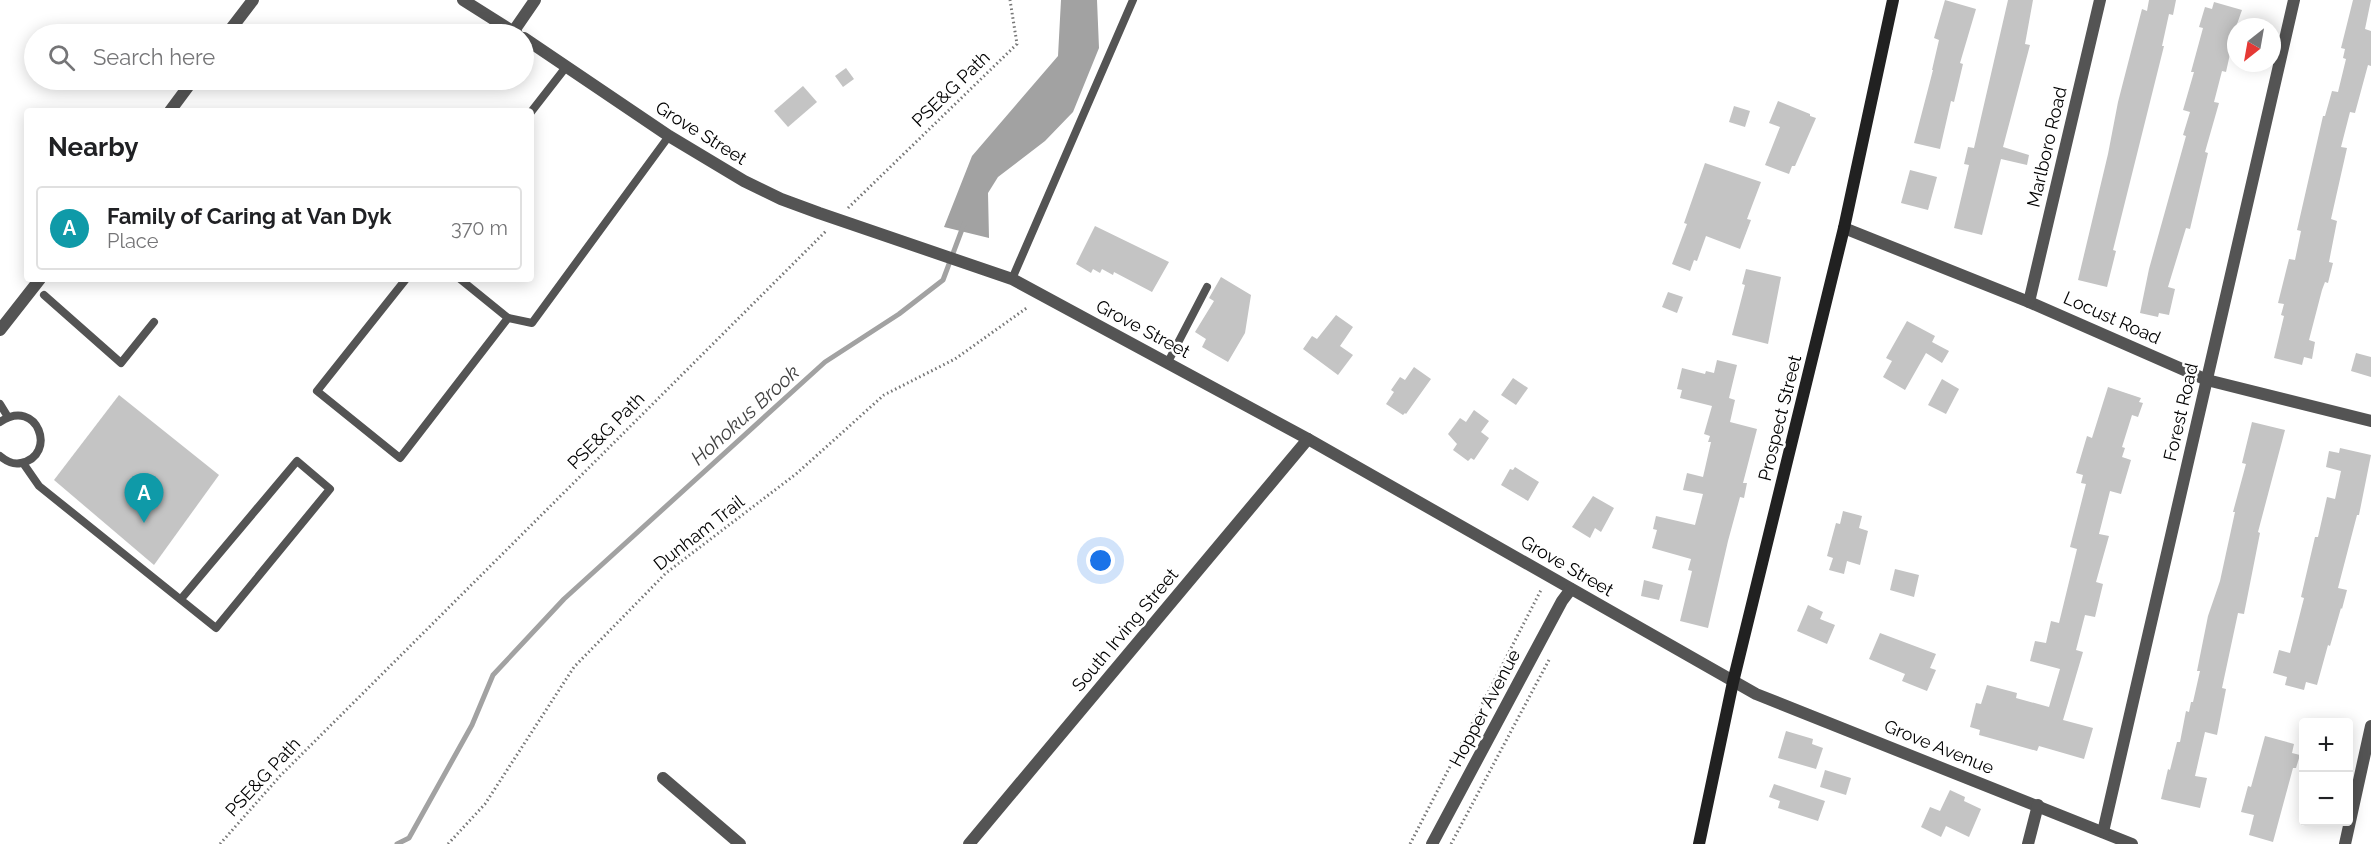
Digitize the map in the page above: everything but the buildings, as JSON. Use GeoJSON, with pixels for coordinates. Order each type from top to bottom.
{"type":"FeatureCollection","features":[{"type":"Feature","properties":{"kind":"main road","name":"Prospect Street"},"geometry":{"type":"LineString","coordinates":[[1699,844],[1733,682],[1844,228],[1893,0]]}},
{"type":"Feature","properties":{"kind":"street"},"geometry":{"type":"LineString","coordinates":[[235,24],[253,0]]}},
{"type":"Feature","properties":{"kind":"street","name":"Grove Street"},"geometry":{"type":"LineString","coordinates":[[463,0],[501,24]]}},
{"type":"Feature","properties":{"kind":"street"},"geometry":{"type":"LineString","coordinates":[[523,24],[535,0]]}},
{"type":"Feature","properties":{"kind":"street","name":"Marlboro Road"},"geometry":{"type":"LineString","coordinates":[[2029,302],[2100,0]]}},
{"type":"Feature","properties":{"kind":"street","name":"Forest Road"},"geometry":{"type":"LineString","coordinates":[[2103,832],[2294,0]]}},
{"type":"Feature","properties":{"kind":"street","name":"Grove Street"},"geometry":{"type":"LineString","coordinates":[[534,46],[669,136],[744,181],[781,199],[1012,279],[1308,440],[1733,682]]}},
{"type":"Feature","properties":{"kind":"street"},"geometry":{"type":"LineString","coordinates":[[172,108],[186,90]]}},
{"type":"Feature","properties":{"kind":"street","name":"Locust Road"},"geometry":{"type":"LineString","coordinates":[[1844,228],[2029,302],[2206,380],[2371,422]]}},
{"type":"Feature","properties":{"kind":"street"},"geometry":{"type":"LineString","coordinates":[[0,330],[38,282]]}},
{"type":"Feature","properties":{"kind":"street","name":"South Irving Street"},"geometry":{"type":"LineString","coordinates":[[969,844],[1308,440]]}},
{"type":"Feature","properties":{"kind":"street","name":"Hopper Avenue"},"geometry":{"type":"LineString","coordinates":[[1432,844],[1562,601],[1571,589]]}},
{"type":"Feature","properties":{"kind":"street","name":"Grove Avenue"},"geometry":{"type":"LineString","coordinates":[[1733,682],[1756,694],[2132,844]]}},
{"type":"Feature","properties":{"kind":"street"},"geometry":{"type":"LineString","coordinates":[[2345,844],[2371,726]]}},
{"type":"Feature","properties":{"kind":"street"},"geometry":{"type":"LineString","coordinates":[[663,778],[740,844]]}},
{"type":"Feature","properties":{"kind":"street"},"geometry":{"type":"LineString","coordinates":[[2028,844],[2038,805]]}},
{"type":"Feature","properties":{"kind":"lane"},"geometry":{"type":"LineString","coordinates":[[1012,279],[1133,0]]}},
{"type":"Feature","properties":{"kind":"lane"},"geometry":{"type":"LineString","coordinates":[[534,108],[566,67]]}},
{"type":"Feature","properties":{"kind":"lane"},"geometry":{"type":"LineString","coordinates":[[464,282],[508,318],[532,323],[669,136]]}},
{"type":"Feature","properties":{"kind":"lane"},"geometry":{"type":"LineString","coordinates":[[404,282],[317,391],[400,458],[508,318]]}},
{"type":"Feature","properties":{"kind":"lane"},"geometry":{"type":"LineString","coordinates":[[1168,362],[1208,287]]}},
{"type":"Feature","properties":{"kind":"lane"},"geometry":{"type":"LineString","coordinates":[[44,295],[121,363],[154,322]]}},
{"type":"Feature","properties":{"kind":"lane"},"geometry":{"type":"LineString","coordinates":[[0,404],[4,419],[25,416],[33,422],[39,428],[41,444],[38,453],[23,463],[9,463],[0,456]]}},
{"type":"Feature","properties":{"kind":"lane"},"geometry":{"type":"LineString","coordinates":[[23,463],[39,486],[216,628],[330,489],[297,461],[181,599]]}},
{"type":"Feature","properties":{"kind":"path","name":"PSE&G Path"},"geometry":{"type":"LineString","coordinates":[[220,844],[280,776],[837,219],[1017,44],[1010,0]]}},
{"type":"Feature","properties":{"kind":"path","name":"Dunham Trail"},"geometry":{"type":"LineString","coordinates":[[448,844],[485,804],[574,667],[666,573],[796,474],[884,395],[955,359],[1028,307]]}},
{"type":"Feature","properties":{"kind":"path"},"geometry":{"type":"LineString","coordinates":[[1410,844],[1542,588]]}},
{"type":"Feature","properties":{"kind":"path"},"geometry":{"type":"LineString","coordinates":[[1451,844],[1552,653]]}},
{"type":"Feature","properties":{"kind":"shaded area"},"geometry":{"type":"Polygon","coordinates":[[[1061,0],[1097,0],[1099,48],[1073,112],[1045,141],[998,177],[988,193],[989,238],[944,227],[972,156],[1058,56],[1061,0]]]}},
{"type":"Feature","properties":{"kind":"waterway","name":"Hohokus Brook"},"geometry":{"type":"LineString","coordinates":[[397,844],[409,838],[472,725],[493,675],[564,599],[825,362],[899,314],[943,280],[964,224]]}},
{"type":"Feature","properties":{"kind":"place","name":"Family of Caring at Van Dyk"},"geometry":{"type":"Point","coordinates":[144,523]}}]}
